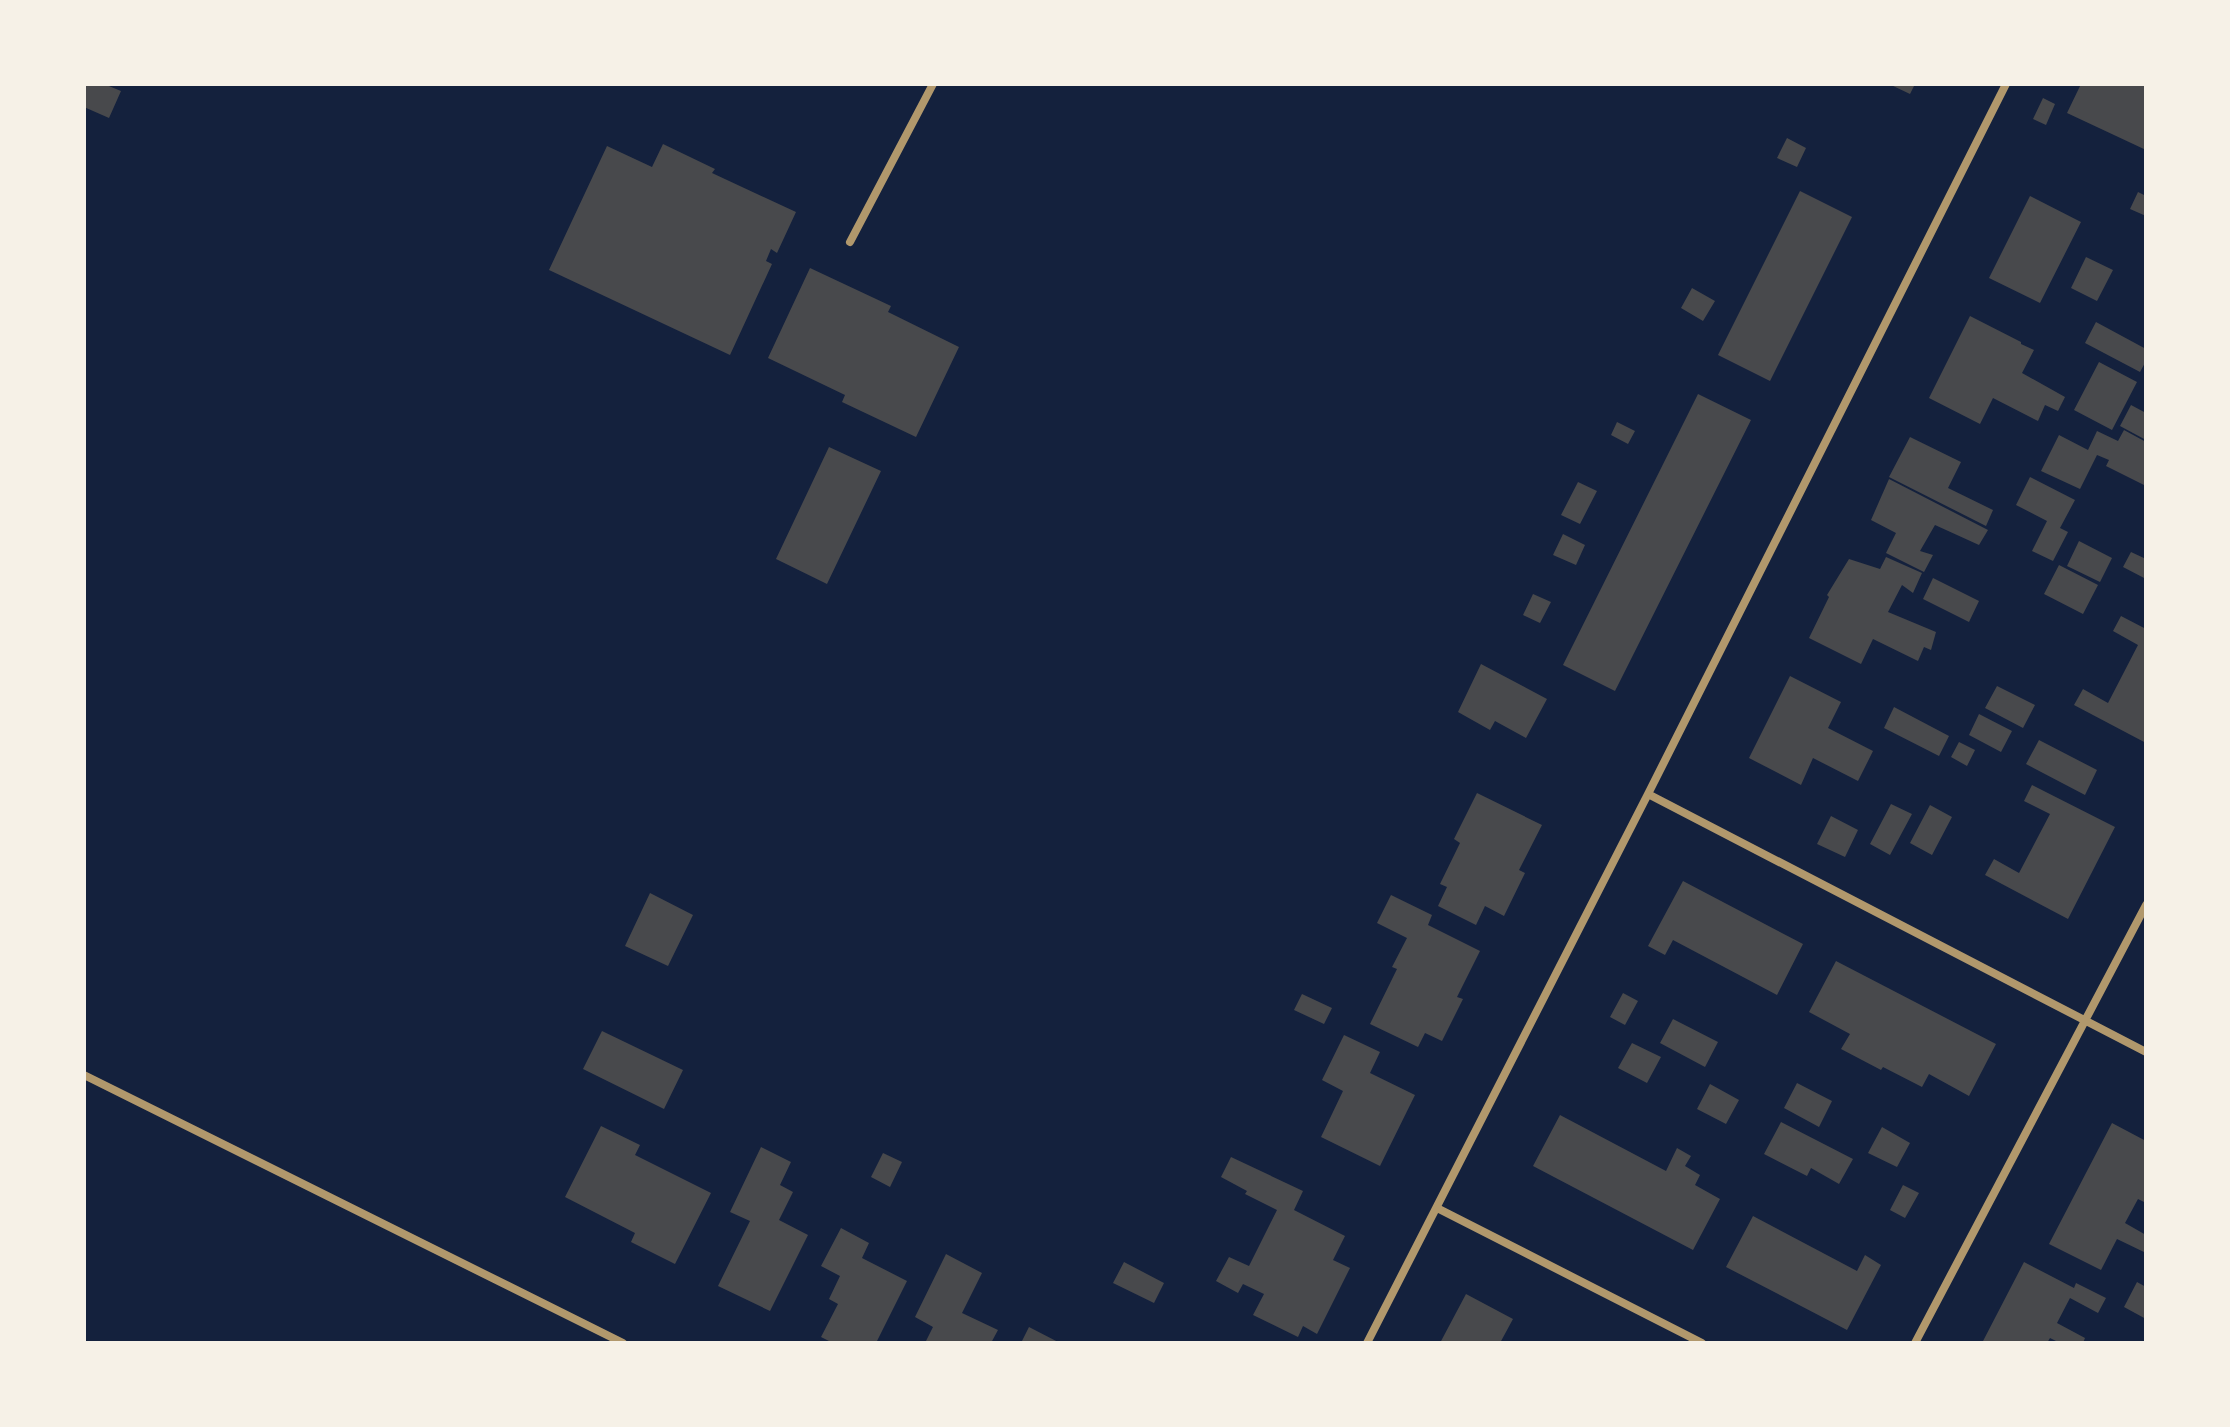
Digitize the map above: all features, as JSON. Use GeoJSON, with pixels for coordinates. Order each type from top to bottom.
{"type":"FeatureCollection","features":[{"type":"Feature","properties":{"kind":"street"},"geometry":{"type":"LineString","coordinates":[[850,242],[933,84]]}},
{"type":"Feature","properties":{"kind":"street"},"geometry":{"type":"LineString","coordinates":[[1367,1343],[2006,84]]}},
{"type":"Feature","properties":{"kind":"street"},"geometry":{"type":"LineString","coordinates":[[1648,794],[2146,1052]]}},
{"type":"Feature","properties":{"kind":"street"},"geometry":{"type":"LineString","coordinates":[[1915,1343],[2146,905]]}},
{"type":"Feature","properties":{"kind":"street"},"geometry":{"type":"LineString","coordinates":[[84,1075],[623,1343]]}},
{"type":"Feature","properties":{"kind":"street"},"geometry":{"type":"LineString","coordinates":[[1437,1208],[1702,1343]]}},
{"type":"Feature","properties":{"kind":"building"},"geometry":{"type":"Polygon","coordinates":[[[84,84],[104,84],[121,91],[109,118],[84,107],[84,84]]]}},
{"type":"Feature","properties":{"kind":"building"},"geometry":{"type":"Polygon","coordinates":[[[1889,84],[1915,84],[1910,94],[1889,84]]]}},
{"type":"Feature","properties":{"kind":"building"},"geometry":{"type":"Polygon","coordinates":[[[2081,84],[2146,85],[2146,150],[2067,113],[2081,84]]]}},
{"type":"Feature","properties":{"kind":"building"},"geometry":{"type":"Polygon","coordinates":[[[2043,98],[2055,104],[2046,125],[2033,119],[2043,98]]]}},
{"type":"Feature","properties":{"kind":"building"},"geometry":{"type":"Polygon","coordinates":[[[1787,138],[1806,148],[1797,167],[1777,158],[1787,138]]]}},
{"type":"Feature","properties":{"kind":"building"},"geometry":{"type":"Polygon","coordinates":[[[663,144],[715,169],[712,173],[796,212],[777,253],[771,249],[766,261],[772,264],[730,355],[549,270],[607,146],[652,167],[663,144]]]}},
{"type":"Feature","properties":{"kind":"building"},"geometry":{"type":"Polygon","coordinates":[[[1800,191],[1852,217],[1770,381],[1718,355],[1800,191]]]}},
{"type":"Feature","properties":{"kind":"building"},"geometry":{"type":"Polygon","coordinates":[[[2138,192],[2146,196],[2146,216],[2130,209],[2138,192]]]}},
{"type":"Feature","properties":{"kind":"building"},"geometry":{"type":"Polygon","coordinates":[[[2030,196],[2081,222],[2040,303],[1989,278],[2030,196]]]}},
{"type":"Feature","properties":{"kind":"building"},"geometry":{"type":"Polygon","coordinates":[[[2086,257],[2113,270],[2097,301],[2071,288],[2086,257]]]}},
{"type":"Feature","properties":{"kind":"building"},"geometry":{"type":"Polygon","coordinates":[[[810,268],[891,306],[888,312],[959,347],[916,437],[842,402],[845,395],[768,358],[810,268]]]}},
{"type":"Feature","properties":{"kind":"building"},"geometry":{"type":"Polygon","coordinates":[[[1692,288],[1715,301],[1703,321],[1681,308],[1692,288]]]}},
{"type":"Feature","properties":{"kind":"building"},"geometry":{"type":"Polygon","coordinates":[[[1970,316],[2034,350],[2022,373],[2065,397],[2058,411],[2045,405],[2038,421],[1993,398],[1980,424],[1929,398],[1970,316]]]}},
{"type":"Feature","properties":{"kind":"building"},"geometry":{"type":"Polygon","coordinates":[[[2096,322],[2146,349],[2146,361],[2140,372],[2085,343],[2096,322]]]}},
{"type":"Feature","properties":{"kind":"building"},"geometry":{"type":"Polygon","coordinates":[[[2099,362],[2137,382],[2112,430],[2074,410],[2099,362]]]}},
{"type":"Feature","properties":{"kind":"building"},"geometry":{"type":"Polygon","coordinates":[[[1698,394],[1751,420],[1615,691],[1563,665],[1698,394]]]}},
{"type":"Feature","properties":{"kind":"building"},"geometry":{"type":"Polygon","coordinates":[[[2131,405],[2146,413],[2146,440],[2120,426],[2131,405]]]}},
{"type":"Feature","properties":{"kind":"building"},"geometry":{"type":"Polygon","coordinates":[[[1617,422],[1635,431],[1628,444],[1611,435],[1617,422]]]}},
{"type":"Feature","properties":{"kind":"building"},"geometry":{"type":"Polygon","coordinates":[[[2124,430],[2146,442],[2146,486],[2106,466],[2109,460],[2097,455],[2080,489],[2041,471],[2059,435],[2088,450],[2097,431],[2118,441],[2124,430]]]}},
{"type":"Feature","properties":{"kind":"building"},"geometry":{"type":"Polygon","coordinates":[[[1910,437],[1961,462],[1948,488],[1993,510],[1986,526],[1889,477],[1910,437]]]}},
{"type":"Feature","properties":{"kind":"building"},"geometry":{"type":"Polygon","coordinates":[[[829,447],[881,471],[827,584],[776,559],[829,447]]]}},
{"type":"Feature","properties":{"kind":"building"},"geometry":{"type":"Polygon","coordinates":[[[2030,477],[2075,500],[2060,528],[2068,532],[2053,561],[2032,551],[2047,521],[2016,505],[2030,477]]]}},
{"type":"Feature","properties":{"kind":"building"},"geometry":{"type":"Polygon","coordinates":[[[1889,479],[1988,530],[1979,545],[1935,525],[1920,551],[1933,555],[1924,572],[1886,553],[1896,533],[1871,520],[1889,479]]]}},
{"type":"Feature","properties":{"kind":"building"},"geometry":{"type":"Polygon","coordinates":[[[1578,482],[1597,491],[1580,524],[1561,515],[1578,482]]]}},
{"type":"Feature","properties":{"kind":"building"},"geometry":{"type":"Polygon","coordinates":[[[1563,534],[1585,545],[1576,565],[1553,555],[1563,534]]]}},
{"type":"Feature","properties":{"kind":"building"},"geometry":{"type":"Polygon","coordinates":[[[2079,541],[2112,558],[2100,582],[2067,566],[2079,541]]]}},
{"type":"Feature","properties":{"kind":"building"},"geometry":{"type":"Polygon","coordinates":[[[2131,552],[2146,559],[2146,579],[2123,567],[2131,552]]]}},
{"type":"Feature","properties":{"kind":"building"},"geometry":{"type":"Polygon","coordinates":[[[1886,557],[1922,573],[1913,593],[1902,585],[1888,612],[1936,632],[1931,650],[1924,647],[1918,661],[1873,639],[1861,664],[1809,638],[1829,597],[1827,595],[1849,559],[1880,569],[1886,557]]]}},
{"type":"Feature","properties":{"kind":"building"},"geometry":{"type":"Polygon","coordinates":[[[2059,565],[2098,585],[2083,614],[2044,594],[2059,565]]]}},
{"type":"Feature","properties":{"kind":"building"},"geometry":{"type":"Polygon","coordinates":[[[1933,578],[1979,601],[1969,622],[1923,599],[1933,578]]]}},
{"type":"Feature","properties":{"kind":"building"},"geometry":{"type":"Polygon","coordinates":[[[1533,594],[1551,602],[1540,623],[1523,615],[1533,594]]]}},
{"type":"Feature","properties":{"kind":"building"},"geometry":{"type":"Polygon","coordinates":[[[2121,616],[2146,629],[2146,743],[2074,705],[2083,689],[2108,703],[2138,645],[2113,631],[2121,616]]]}},
{"type":"Feature","properties":{"kind":"building"},"geometry":{"type":"Polygon","coordinates":[[[1481,664],[1547,699],[1526,738],[1495,721],[1490,730],[1458,712],[1481,664]]]}},
{"type":"Feature","properties":{"kind":"building"},"geometry":{"type":"Polygon","coordinates":[[[1790,676],[1841,702],[1828,728],[1873,751],[1858,781],[1813,758],[1801,785],[1749,758],[1790,676]]]}},
{"type":"Feature","properties":{"kind":"building"},"geometry":{"type":"Polygon","coordinates":[[[1997,686],[2035,705],[2023,728],[1985,708],[1997,686]]]}},
{"type":"Feature","properties":{"kind":"building"},"geometry":{"type":"Polygon","coordinates":[[[1894,707],[1949,736],[1939,756],[1884,728],[1894,707]]]}},
{"type":"Feature","properties":{"kind":"building"},"geometry":{"type":"Polygon","coordinates":[[[1979,714],[2012,731],[2001,752],[1969,735],[1979,714]]]}},
{"type":"Feature","properties":{"kind":"building"},"geometry":{"type":"Polygon","coordinates":[[[2039,740],[2097,770],[2085,795],[2026,764],[2039,740]]]}},
{"type":"Feature","properties":{"kind":"building"},"geometry":{"type":"Polygon","coordinates":[[[1959,742],[1975,750],[1967,766],[1951,757],[1959,742]]]}},
{"type":"Feature","properties":{"kind":"building"},"geometry":{"type":"Polygon","coordinates":[[[2032,785],[2115,827],[2068,919],[1985,875],[1994,859],[2019,873],[2050,814],[2024,801],[2032,785]]]}},
{"type":"Feature","properties":{"kind":"building"},"geometry":{"type":"Polygon","coordinates":[[[1477,793],[1542,825],[1519,870],[1525,873],[1504,916],[1485,906],[1476,925],[1438,906],[1447,887],[1440,884],[1460,843],[1454,839],[1477,793]]]}},
{"type":"Feature","properties":{"kind":"building"},"geometry":{"type":"Polygon","coordinates":[[[1891,804],[1912,814],[1890,855],[1870,844],[1891,804]]]}},
{"type":"Feature","properties":{"kind":"building"},"geometry":{"type":"Polygon","coordinates":[[[1930,805],[1952,817],[1932,855],[1910,843],[1930,805]]]}},
{"type":"Feature","properties":{"kind":"building"},"geometry":{"type":"Polygon","coordinates":[[[1831,816],[1858,830],[1845,857],[1817,844],[1831,816]]]}},
{"type":"Feature","properties":{"kind":"building"},"geometry":{"type":"Polygon","coordinates":[[[1683,881],[1803,944],[1777,995],[1673,940],[1665,955],[1648,946],[1683,881]]]}},
{"type":"Feature","properties":{"kind":"building"},"geometry":{"type":"Polygon","coordinates":[[[650,893],[693,915],[668,966],[625,946],[650,893]]]}},
{"type":"Feature","properties":{"kind":"building"},"geometry":{"type":"Polygon","coordinates":[[[1391,895],[1432,915],[1428,925],[1480,951],[1457,997],[1463,999],[1442,1041],[1425,1033],[1418,1047],[1370,1024],[1397,969],[1392,967],[1407,938],[1377,923],[1391,895]]]}},
{"type":"Feature","properties":{"kind":"building"},"geometry":{"type":"Polygon","coordinates":[[[1836,961],[1996,1044],[1969,1096],[1929,1074],[1922,1087],[1841,1049],[1850,1034],[1809,1012],[1836,961]]]}},
{"type":"Feature","properties":{"kind":"building"},"geometry":{"type":"Polygon","coordinates":[[[1623,993],[1638,1001],[1625,1025],[1610,1017],[1623,993]]]}},
{"type":"Feature","properties":{"kind":"building"},"geometry":{"type":"Polygon","coordinates":[[[1302,994],[1332,1008],[1324,1024],[1294,1010],[1302,994]]]}},
{"type":"Feature","properties":{"kind":"building"},"geometry":{"type":"Polygon","coordinates":[[[1673,1019],[1718,1042],[1705,1067],[1660,1043],[1673,1019]]]}},
{"type":"Feature","properties":{"kind":"building"},"geometry":{"type":"Polygon","coordinates":[[[602,1031],[683,1070],[664,1109],[583,1069],[602,1031]]]}},
{"type":"Feature","properties":{"kind":"building"},"geometry":{"type":"Polygon","coordinates":[[[1344,1035],[1380,1052],[1370,1073],[1415,1095],[1380,1166],[1321,1137],[1343,1091],[1322,1080],[1344,1035]]]}},
{"type":"Feature","properties":{"kind":"building"},"geometry":{"type":"Polygon","coordinates":[[[1632,1043],[1661,1057],[1647,1083],[1618,1068],[1632,1043]]]}},
{"type":"Feature","properties":{"kind":"building"},"geometry":{"type":"Polygon","coordinates":[[[1797,1083],[1832,1101],[1819,1127],[1784,1108],[1797,1083]]]}},
{"type":"Feature","properties":{"kind":"building"},"geometry":{"type":"Polygon","coordinates":[[[1710,1084],[1739,1100],[1726,1124],[1697,1109],[1710,1084]]]}},
{"type":"Feature","properties":{"kind":"building"},"geometry":{"type":"Polygon","coordinates":[[[1560,1115],[1666,1171],[1677,1148],[1691,1156],[1685,1166],[1700,1175],[1695,1185],[1720,1199],[1693,1250],[1533,1166],[1560,1115]]]}},
{"type":"Feature","properties":{"kind":"building"},"geometry":{"type":"Polygon","coordinates":[[[1781,1122],[1853,1159],[1839,1184],[1811,1168],[1807,1176],[1764,1154],[1781,1122]]]}},
{"type":"Feature","properties":{"kind":"building"},"geometry":{"type":"Polygon","coordinates":[[[2112,1123],[2146,1141],[2146,1203],[2138,1199],[2125,1223],[2146,1235],[2146,1253],[2117,1239],[2101,1270],[2049,1244],[2112,1123]]]}},
{"type":"Feature","properties":{"kind":"building"},"geometry":{"type":"Polygon","coordinates":[[[601,1126],[640,1145],[635,1155],[711,1193],[675,1264],[631,1242],[635,1233],[565,1197],[601,1126]]]}},
{"type":"Feature","properties":{"kind":"building"},"geometry":{"type":"Polygon","coordinates":[[[1882,1127],[1910,1143],[1897,1167],[1868,1153],[1882,1127]]]}},
{"type":"Feature","properties":{"kind":"building"},"geometry":{"type":"Polygon","coordinates":[[[761,1147],[791,1162],[780,1185],[793,1192],[779,1220],[808,1235],[770,1311],[718,1286],[750,1221],[730,1212],[761,1147]]]}},
{"type":"Feature","properties":{"kind":"building"},"geometry":{"type":"Polygon","coordinates":[[[883,1153],[902,1162],[890,1187],[871,1177],[883,1153]]]}},
{"type":"Feature","properties":{"kind":"building"},"geometry":{"type":"Polygon","coordinates":[[[1231,1157],[1303,1191],[1294,1210],[1345,1236],[1333,1260],[1350,1268],[1317,1334],[1303,1326],[1298,1337],[1253,1315],[1264,1294],[1243,1284],[1238,1293],[1216,1281],[1229,1257],[1249,1266],[1277,1210],[1245,1194],[1247,1191],[1221,1177],[1231,1157]]]}},
{"type":"Feature","properties":{"kind":"building"},"geometry":{"type":"Polygon","coordinates":[[[1903,1185],[1919,1193],[1905,1218],[1890,1210],[1903,1185]]]}},
{"type":"Feature","properties":{"kind":"building"},"geometry":{"type":"Polygon","coordinates":[[[1753,1216],[1857,1271],[1865,1255],[1881,1265],[1847,1330],[1726,1267],[1753,1216]]]}},
{"type":"Feature","properties":{"kind":"building"},"geometry":{"type":"Polygon","coordinates":[[[841,1228],[869,1243],[862,1258],[907,1281],[876,1343],[833,1343],[821,1337],[838,1304],[829,1299],[840,1276],[821,1266],[841,1228]]]}},
{"type":"Feature","properties":{"kind":"building"},"geometry":{"type":"Polygon","coordinates":[[[946,1254],[982,1273],[962,1313],[998,1330],[991,1343],[925,1343],[933,1327],[915,1317],[946,1254]]]}},
{"type":"Feature","properties":{"kind":"building"},"geometry":{"type":"Polygon","coordinates":[[[1124,1262],[1164,1283],[1154,1303],[1113,1283],[1124,1262]]]}},
{"type":"Feature","properties":{"kind":"building"},"geometry":{"type":"Polygon","coordinates":[[[2024,1262],[2074,1288],[2076,1283],[2106,1298],[2098,1313],[2070,1298],[2057,1323],[2085,1338],[2083,1343],[2060,1343],[2050,1338],[2047,1343],[1982,1343],[2024,1262]]]}},
{"type":"Feature","properties":{"kind":"building"},"geometry":{"type":"Polygon","coordinates":[[[2137,1282],[2146,1287],[2146,1319],[2124,1307],[2137,1282]]]}},
{"type":"Feature","properties":{"kind":"building"},"geometry":{"type":"Polygon","coordinates":[[[1466,1294],[1513,1319],[1500,1343],[1440,1343],[1466,1294]]]}},
{"type":"Feature","properties":{"kind":"building"},"geometry":{"type":"Polygon","coordinates":[[[1029,1327],[1060,1343],[1021,1343],[1029,1327]]]}}]}
